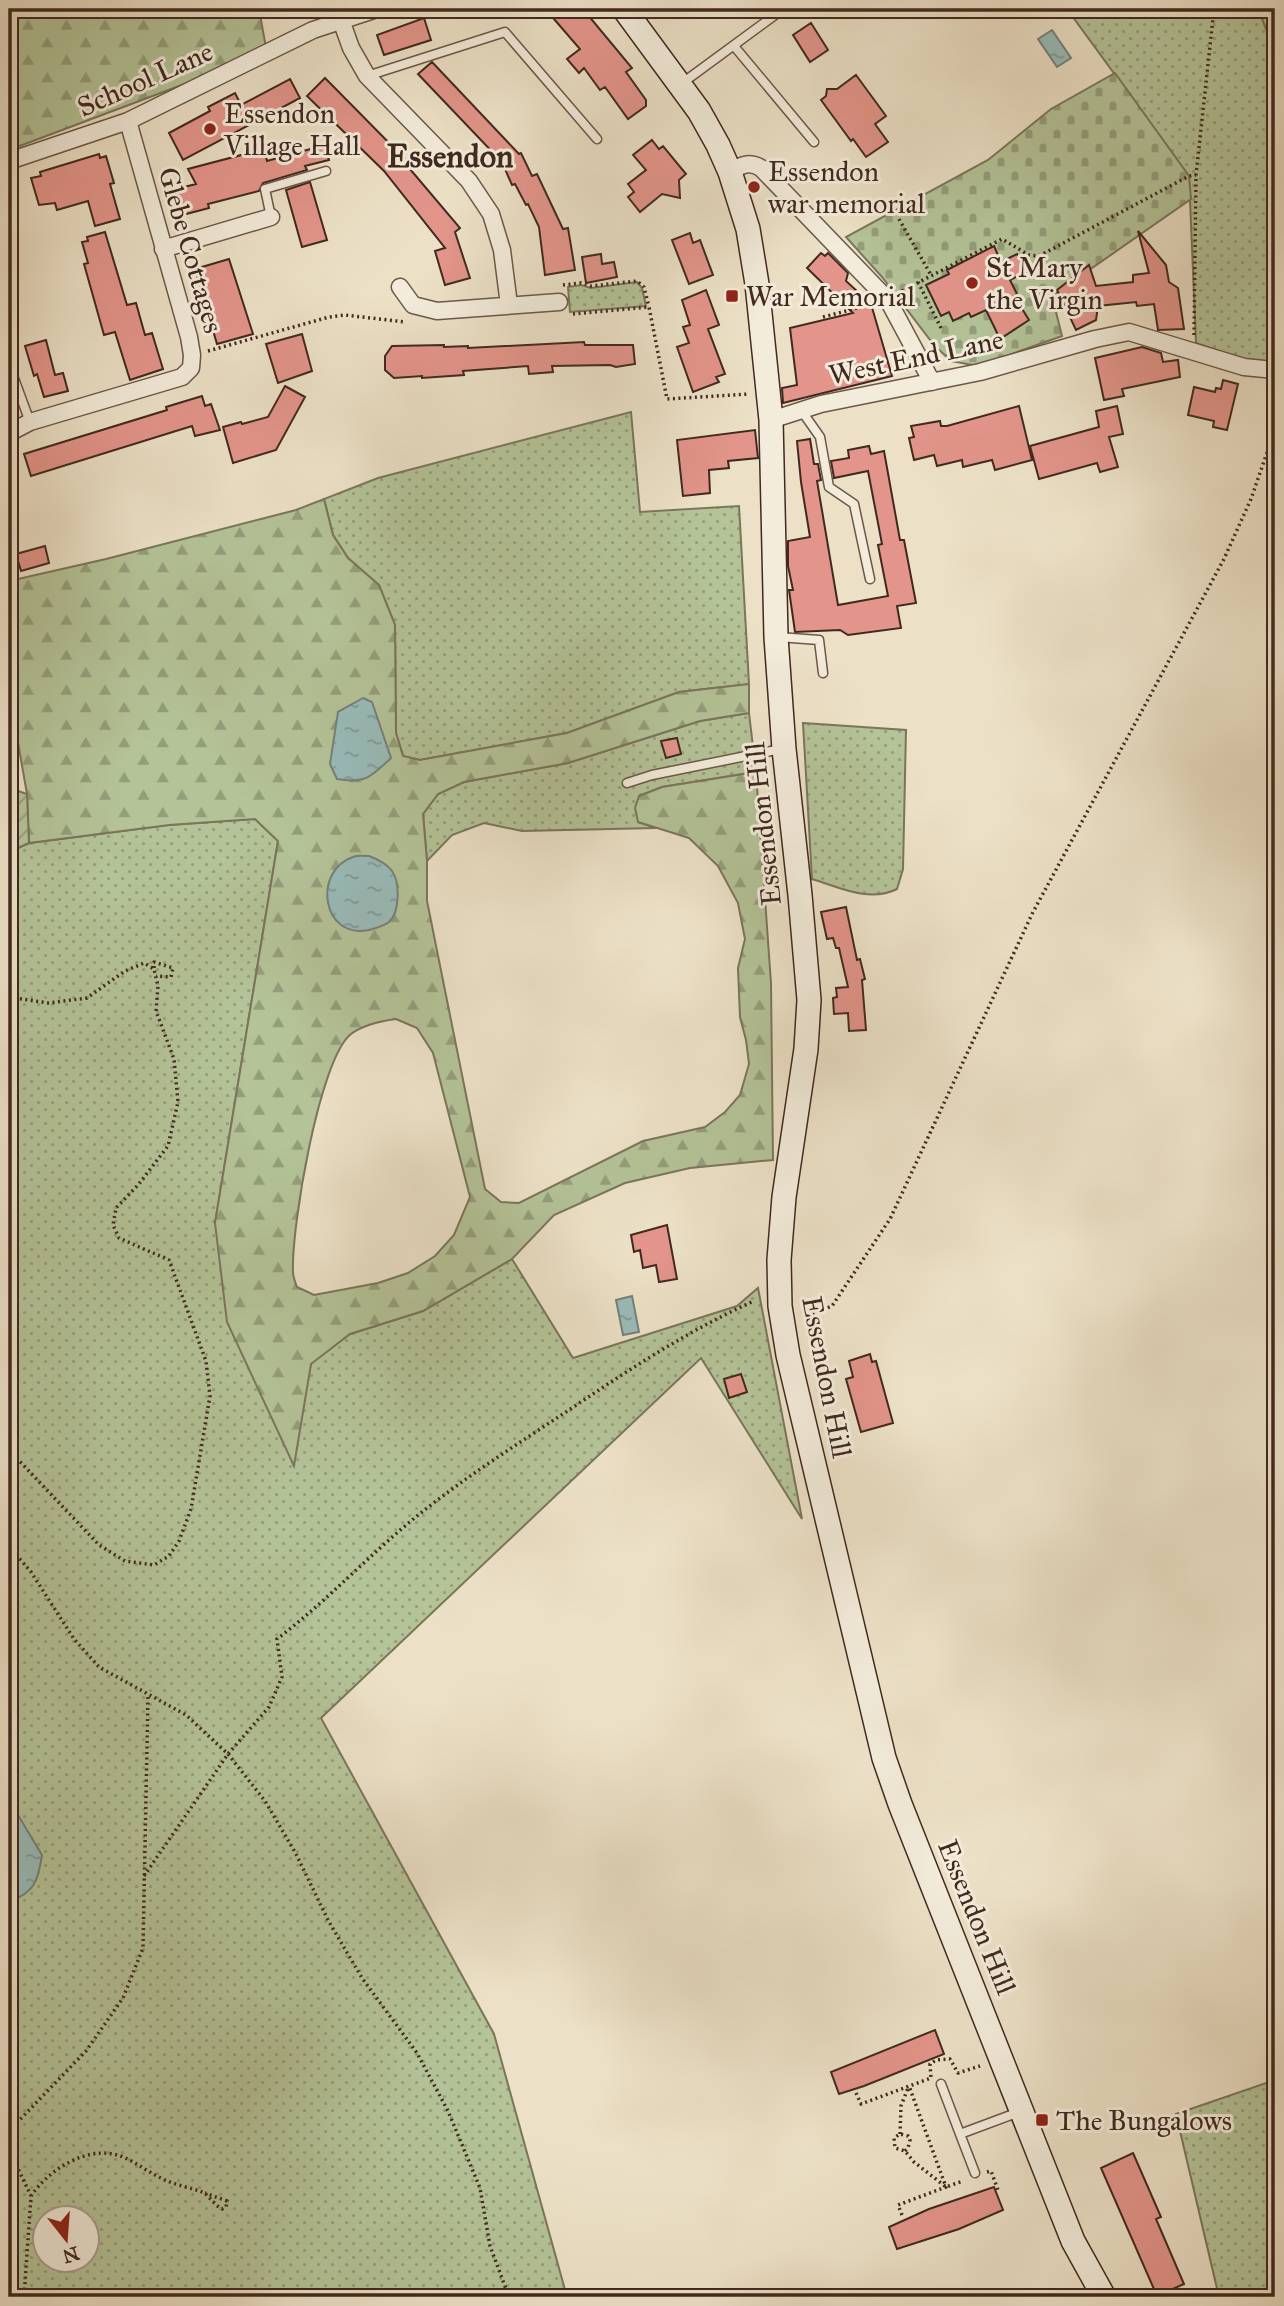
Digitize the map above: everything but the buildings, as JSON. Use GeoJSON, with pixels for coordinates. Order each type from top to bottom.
{"type":"FeatureCollection","features":[{"type":"Feature","properties":{"kind":"main road","name":"Essendon Hill"},"geometry":{"type":"LineString","coordinates":[[624,9],[699,111],[730,172],[748,229],[757,284],[771,420],[776,637],[784,749],[809,1000],[806,1049],[784,1197],[779,1260],[780,1306],[788,1355],[884,1758],[1073,2241],[1104,2297]]}},
{"type":"Feature","properties":{"kind":"street","name":"School Lane"},"geometry":{"type":"LineString","coordinates":[[9,161],[128,121],[313,30],[377,9]]}},
{"type":"Feature","properties":{"kind":"street"},"geometry":{"type":"LineString","coordinates":[[341,20],[351,48],[367,76],[469,181],[491,214],[502,250],[509,305]]}},
{"type":"Feature","properties":{"kind":"street","name":"Glebe Cottages"},"geometry":{"type":"LineString","coordinates":[[9,433],[30,422],[182,377],[191,368],[192,355],[128,121]]}},
{"type":"Feature","properties":{"kind":"street"},"geometry":{"type":"LineString","coordinates":[[730,172],[753,163],[761,168],[888,300],[932,382]]}},
{"type":"Feature","properties":{"kind":"street"},"geometry":{"type":"LineString","coordinates":[[163,249],[271,217]]}},
{"type":"Feature","properties":{"kind":"street"},"geometry":{"type":"LineString","coordinates":[[400,287],[413,305],[437,311],[509,305],[565,308]]}},
{"type":"Feature","properties":{"kind":"street","name":"West End Lane"},"geometry":{"type":"LineString","coordinates":[[771,420],[821,404],[980,372],[1129,332],[1244,367],[1275,370]]}},
{"type":"Feature","properties":{"kind":"lane"},"geometry":{"type":"LineString","coordinates":[[681,84],[783,9]]}},
{"type":"Feature","properties":{"kind":"lane"},"geometry":{"type":"LineString","coordinates":[[367,76],[505,32],[597,139]]}},
{"type":"Feature","properties":{"kind":"lane"},"geometry":{"type":"LineString","coordinates":[[734,46],[814,142]]}},
{"type":"Feature","properties":{"kind":"lane"},"geometry":{"type":"LineString","coordinates":[[271,217],[265,189],[326,171]]}},
{"type":"Feature","properties":{"kind":"lane"},"geometry":{"type":"LineString","coordinates":[[9,365],[30,422]]}},
{"type":"Feature","properties":{"kind":"lane"},"geometry":{"type":"LineString","coordinates":[[801,411],[820,437],[829,487],[854,504],[870,579]]}},
{"type":"Feature","properties":{"kind":"lane"},"geometry":{"type":"LineString","coordinates":[[776,637],[819,640],[822,673]]}},
{"type":"Feature","properties":{"kind":"lane"},"geometry":{"type":"LineString","coordinates":[[627,783],[652,775],[784,749]]}},
{"type":"Feature","properties":{"kind":"lane"},"geometry":{"type":"LineString","coordinates":[[941,2084],[975,2173]]}},
{"type":"Feature","properties":{"kind":"lane"},"geometry":{"type":"LineString","coordinates":[[960,2134],[1021,2111]]}},
{"type":"Feature","properties":{"kind":"path"},"geometry":{"type":"LineString","coordinates":[[1192,350],[1196,326],[1196,175],[1214,9]]}},
{"type":"Feature","properties":{"kind":"path"},"geometry":{"type":"LineString","coordinates":[[823,317],[888,300],[1002,239],[1029,255],[1039,256],[1189,176],[1196,175]]}},
{"type":"Feature","properties":{"kind":"path"},"geometry":{"type":"LineString","coordinates":[[899,219],[931,275]]}},
{"type":"Feature","properties":{"kind":"path"},"geometry":{"type":"LineString","coordinates":[[918,282],[942,330]]}},
{"type":"Feature","properties":{"kind":"path"},"geometry":{"type":"LineString","coordinates":[[565,308],[649,307],[667,399],[768,392]]}},
{"type":"Feature","properties":{"kind":"path"},"geometry":{"type":"LineString","coordinates":[[192,355],[329,317],[345,315],[411,322]]}},
{"type":"Feature","properties":{"kind":"path"},"geometry":{"type":"LineString","coordinates":[[780,1306],[813,1314],[832,1306],[890,1219],[1032,914],[1224,559],[1251,499],[1272,438],[1275,401]]}},
{"type":"Feature","properties":{"kind":"path"},"geometry":{"type":"LineString","coordinates":[[9,1450],[99,1545],[125,1562],[154,1566],[169,1556],[180,1541],[191,1509],[210,1396],[206,1361],[169,1260],[119,1238],[113,1225],[116,1208],[168,1146],[178,1102],[174,1059],[156,1011],[158,986],[154,969],[154,962],[173,968],[171,977],[156,976]]}},
{"type":"Feature","properties":{"kind":"path"},"geometry":{"type":"LineString","coordinates":[[9,997],[48,1003],[87,998],[125,971],[144,963],[154,969]]}},
{"type":"Feature","properties":{"kind":"path"},"geometry":{"type":"LineString","coordinates":[[144,1876],[228,1754],[269,1707],[282,1677],[277,1639],[309,1615],[417,1516],[534,1433],[644,1360],[711,1320],[754,1301]]}},
{"type":"Feature","properties":{"kind":"path"},"geometry":{"type":"LineString","coordinates":[[9,1546],[31,1572],[74,1639],[99,1667],[186,1715],[228,1754],[265,1801],[362,1978],[418,2053],[448,2111],[480,2188],[490,2246],[509,2297]]}},
{"type":"Feature","properties":{"kind":"path"},"geometry":{"type":"LineString","coordinates":[[9,2132],[86,2051],[123,1998],[143,1948],[148,1695]]}},
{"type":"Feature","properties":{"kind":"path"},"geometry":{"type":"LineString","coordinates":[[900,2134],[901,2106],[909,2086],[946,2187]]}},
{"type":"Feature","properties":{"kind":"path"},"geometry":{"type":"LineString","coordinates":[[905,2151],[910,2140],[900,2134],[894,2138],[893,2145],[898,2150],[905,2151],[914,2162],[946,2187]]}},
{"type":"Feature","properties":{"kind":"path"},"geometry":{"type":"LineString","coordinates":[[9,2144],[31,2196]]}},
{"type":"Feature","properties":{"kind":"path"},"geometry":{"type":"LineString","coordinates":[[24,2297],[31,2196],[38,2185],[55,2172],[87,2155],[105,2153],[122,2157],[160,2178],[220,2197],[226,2201],[226,2207],[222,2209],[215,2205],[205,2193]]}},
{"type":"Feature","properties":{"kind":"path"},"geometry":{"type":"LineString","coordinates":[[902,2215],[898,2205],[946,2187]]}},
{"type":"Feature","properties":{"kind":"green space"},"geometry":{"type":"Polygon","coordinates":[[[9,9],[259,9],[267,53],[9,150],[9,9]]]}},
{"type":"Feature","properties":{"kind":"green space"},"geometry":{"type":"Polygon","coordinates":[[[1067,9],[1258,9],[1275,50],[1275,363],[1245,360],[1196,343],[1189,176],[1067,9]]]}},
{"type":"Feature","properties":{"kind":"green space"},"geometry":{"type":"Polygon","coordinates":[[[1258,9],[1275,9],[1275,50],[1258,9]]]}},
{"type":"Feature","properties":{"kind":"green space"},"geometry":{"type":"Polygon","coordinates":[[[1115,73],[1189,176],[1191,199],[1052,296],[1062,336],[978,366],[951,361],[934,345],[882,277],[846,237],[988,160],[1051,109],[1115,73]]]}},
{"type":"Feature","properties":{"kind":"green space"},"geometry":{"type":"Polygon","coordinates":[[[637,282],[642,288],[646,306],[570,312],[568,287],[581,285],[591,288],[637,282]]]}},
{"type":"Feature","properties":{"kind":"green space"},"geometry":{"type":"Polygon","coordinates":[[[631,412],[640,512],[739,506],[749,684],[679,692],[567,733],[420,760],[403,756],[396,733],[395,625],[379,585],[348,558],[333,535],[324,499],[378,478],[631,412]]]}},
{"type":"Feature","properties":{"kind":"green space"},"geometry":{"type":"Polygon","coordinates":[[[324,499],[333,535],[348,558],[379,585],[395,625],[396,733],[403,756],[420,760],[567,733],[679,692],[749,684],[749,713],[700,721],[568,763],[464,782],[438,794],[423,814],[427,901],[485,1189],[501,1202],[519,1203],[643,1141],[705,1127],[725,1112],[740,1095],[749,1064],[740,1017],[738,968],[745,939],[738,903],[718,866],[689,838],[638,822],[635,808],[639,796],[662,787],[756,772],[771,983],[773,1160],[690,1168],[625,1183],[554,1215],[512,1259],[423,1311],[350,1334],[311,1364],[294,1466],[227,1322],[215,1223],[278,841],[255,819],[169,825],[29,843],[27,794],[9,691],[9,581],[296,510],[324,499]],[[396,1019],[372,1024],[356,1031],[339,1050],[328,1076],[309,1147],[294,1251],[293,1274],[297,1287],[314,1295],[378,1283],[408,1273],[435,1256],[454,1235],[470,1197],[433,1053],[417,1028],[396,1019]]]}},
{"type":"Feature","properties":{"kind":"green space"},"geometry":{"type":"Polygon","coordinates":[[[749,713],[756,772],[662,787],[639,796],[638,822],[656,828],[522,831],[484,823],[452,835],[427,861],[423,814],[438,794],[464,782],[568,763],[700,721],[749,713]]]}},
{"type":"Feature","properties":{"kind":"green space"},"geometry":{"type":"Polygon","coordinates":[[[803,723],[906,730],[903,869],[897,889],[886,893],[865,894],[812,879],[803,723]]]}},
{"type":"Feature","properties":{"kind":"green space"},"geometry":{"type":"Polygon","coordinates":[[[9,788],[27,794],[29,843],[9,852],[9,788]]]}},
{"type":"Feature","properties":{"kind":"green space"},"geometry":{"type":"Polygon","coordinates":[[[255,819],[278,841],[215,1223],[293,1464],[311,1363],[350,1334],[423,1311],[512,1259],[573,1358],[737,1306],[758,1288],[802,1519],[701,1358],[321,1718],[494,2034],[567,2297],[9,2297],[9,852],[29,843],[169,825],[255,819]]]}},
{"type":"Feature","properties":{"kind":"green space"},"geometry":{"type":"Polygon","coordinates":[[[1275,2080],[1275,2297],[1219,2297],[1176,2114],[1275,2080]]]}},
{"type":"Feature","properties":{"kind":"water"},"geometry":{"type":"Polygon","coordinates":[[[1052,30],[1071,58],[1057,67],[1038,39],[1052,30]]]}},
{"type":"Feature","properties":{"kind":"water"},"geometry":{"type":"Polygon","coordinates":[[[363,698],[372,702],[391,758],[367,778],[337,779],[330,764],[338,712],[363,698]]]}},
{"type":"Feature","properties":{"kind":"water"},"geometry":{"type":"Polygon","coordinates":[[[355,856],[369,856],[382,862],[395,876],[397,904],[393,917],[387,923],[369,930],[353,930],[341,925],[332,915],[328,889],[332,876],[340,865],[355,856]]]}},
{"type":"Feature","properties":{"kind":"water"},"geometry":{"type":"Polygon","coordinates":[[[632,1296],[639,1332],[623,1335],[616,1300],[632,1296]]]}},
{"type":"Feature","properties":{"kind":"water"},"geometry":{"type":"Polygon","coordinates":[[[9,1804],[42,1855],[39,1872],[30,1890],[9,1902],[9,1804]]]}},
{"type":"Feature","properties":{"kind":"place","name":"Essendon Village Hall"},"geometry":{"type":"Point","coordinates":[210,129]}},
{"type":"Feature","properties":{"kind":"place","name":"Essendon war memorial"},"geometry":{"type":"Point","coordinates":[754,187]}},
{"type":"Feature","properties":{"kind":"place","name":"St Mary the Virgin"},"geometry":{"type":"Point","coordinates":[972,283]}},
{"type":"Feature","properties":{"kind":"place","name":"War Memorial"},"geometry":{"type":"Point","coordinates":[732,296]}},
{"type":"Feature","properties":{"kind":"place","name":"The Bungalows"},"geometry":{"type":"Point","coordinates":[1042,2120]}},
{"type":"Feature","properties":{"kind":"district","name":"Essendon"},"geometry":{"type":"Point","coordinates":[450,156]}}]}
